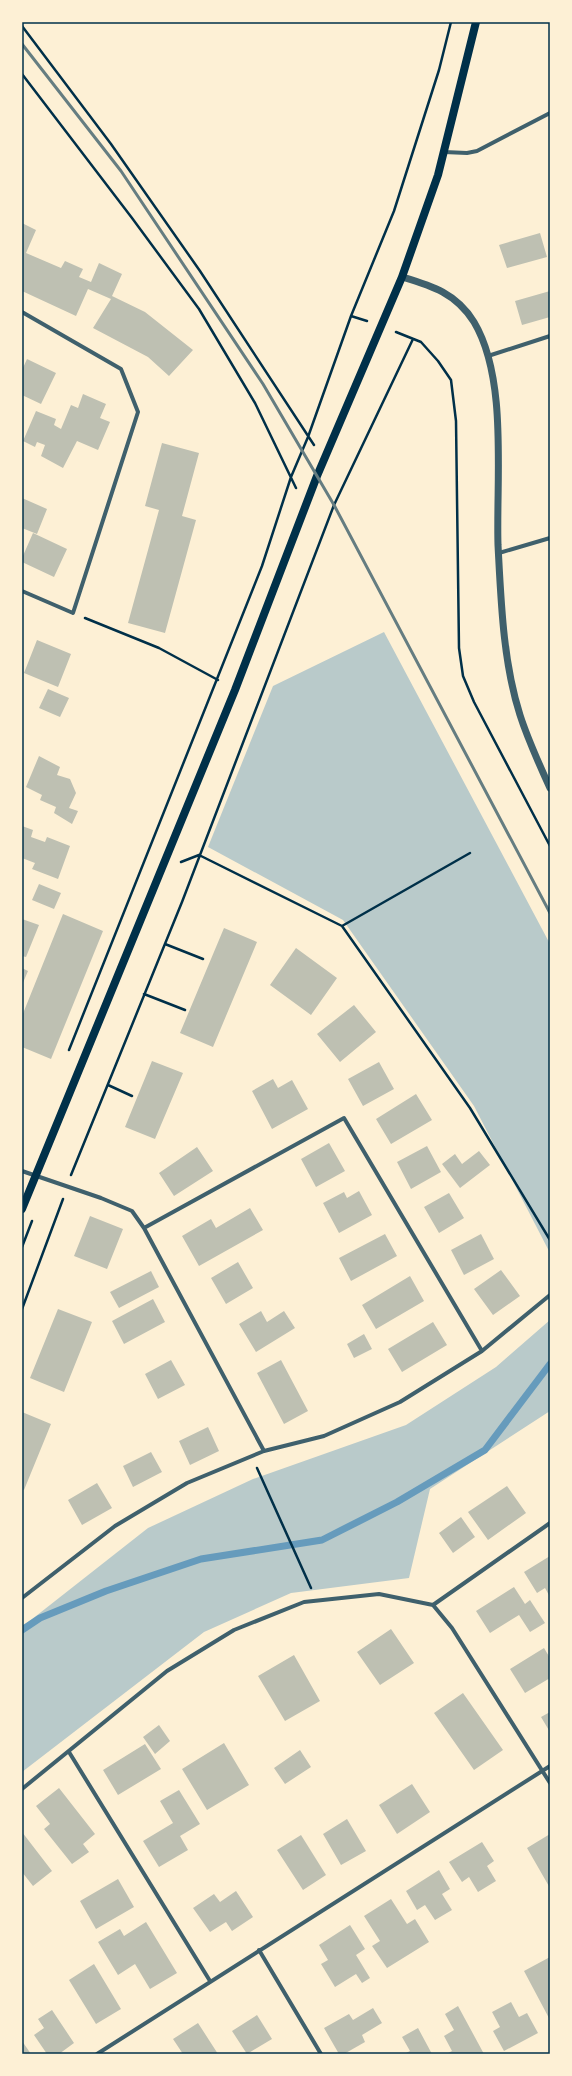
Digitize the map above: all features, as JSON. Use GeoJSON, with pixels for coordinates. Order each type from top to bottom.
{"type":"FeatureCollection","features":[{"type":"Feature","properties":{"kind":"main road"},"geometry":{"type":"LineString","coordinates":[[22,1209],[235,690],[306,506],[402,277],[438,175],[476,22]]}},
{"type":"Feature","properties":{"kind":"street"},"geometry":{"type":"LineString","coordinates":[[444,152],[467,153],[477,151],[550,113]]}},
{"type":"Feature","properties":{"kind":"street"},"geometry":{"type":"LineString","coordinates":[[402,277],[436,287],[458,302],[474,322],[488,356],[496,404],[499,553],[504,627],[509,668],[520,714],[536,759],[550,788]]}},
{"type":"Feature","properties":{"kind":"street"},"geometry":{"type":"LineString","coordinates":[[22,312],[121,369],[138,412],[73,613],[22,591]]}},
{"type":"Feature","properties":{"kind":"street"},"geometry":{"type":"LineString","coordinates":[[488,356],[550,336]]}},
{"type":"Feature","properties":{"kind":"street"},"geometry":{"type":"LineString","coordinates":[[499,553],[550,538]]}},
{"type":"Feature","properties":{"kind":"street"},"geometry":{"type":"LineString","coordinates":[[144,1228],[344,1118],[482,1351]]}},
{"type":"Feature","properties":{"kind":"street"},"geometry":{"type":"LineString","coordinates":[[22,1171],[101,1198],[132,1212],[144,1228],[264,1451]]}},
{"type":"Feature","properties":{"kind":"street"},"geometry":{"type":"LineString","coordinates":[[22,1598],[115,1526],[187,1483],[264,1451],[324,1436],[400,1402],[482,1351],[550,1296]]}},
{"type":"Feature","properties":{"kind":"street"},"geometry":{"type":"LineString","coordinates":[[434,1605],[550,1523]]}},
{"type":"Feature","properties":{"kind":"street"},"geometry":{"type":"LineString","coordinates":[[22,1789],[167,1671],[234,1630],[304,1602],[379,1594],[434,1605],[455,1634],[550,1784]]}},
{"type":"Feature","properties":{"kind":"street"},"geometry":{"type":"LineString","coordinates":[[69,1752],[210,1981]]}},
{"type":"Feature","properties":{"kind":"street"},"geometry":{"type":"LineString","coordinates":[[97,2054],[550,1766]]}},
{"type":"Feature","properties":{"kind":"street"},"geometry":{"type":"LineString","coordinates":[[259,1950],[321,2054]]}},
{"type":"Feature","properties":{"kind":"path"},"geometry":{"type":"LineString","coordinates":[[66,1055],[262,566],[291,477],[308,437],[351,316],[394,210],[438,70],[451,22]]}},
{"type":"Feature","properties":{"kind":"path"},"geometry":{"type":"LineString","coordinates":[[22,26],[111,144],[200,271],[308,437]]}},
{"type":"Feature","properties":{"kind":"path"},"geometry":{"type":"LineString","coordinates":[[22,74],[132,218],[199,309],[254,403],[306,506]]}},
{"type":"Feature","properties":{"kind":"path"},"geometry":{"type":"LineString","coordinates":[[22,1309],[67,1186],[165,944],[334,505],[413,339],[421,342],[438,361],[451,380],[456,421],[460,648],[463,676],[520,793],[550,846]]}},
{"type":"Feature","properties":{"kind":"path"},"geometry":{"type":"LineString","coordinates":[[73,613],[159,648],[235,690]]}},
{"type":"Feature","properties":{"kind":"path"},"geometry":{"type":"LineString","coordinates":[[342,926],[470,853]]}},
{"type":"Feature","properties":{"kind":"path"},"geometry":{"type":"LineString","coordinates":[[199,856],[342,926],[470,1108],[550,1240]]}},
{"type":"Feature","properties":{"kind":"path"},"geometry":{"type":"LineString","coordinates":[[165,944],[203,959]]}},
{"type":"Feature","properties":{"kind":"path"},"geometry":{"type":"LineString","coordinates":[[144,994],[185,1010]]}},
{"type":"Feature","properties":{"kind":"path"},"geometry":{"type":"LineString","coordinates":[[108,1085],[132,1096]]}},
{"type":"Feature","properties":{"kind":"path"},"geometry":{"type":"LineString","coordinates":[[251,1457],[317,1601]]}},
{"type":"Feature","properties":{"kind":"shaded area"},"geometry":{"type":"Polygon","coordinates":[[[384,632],[550,944],[550,1253],[474,1106],[343,920],[208,847],[273,686],[384,632]]]}},
{"type":"Feature","properties":{"kind":"shaded area"},"geometry":{"type":"Polygon","coordinates":[[[550,1320],[550,1411],[430,1489],[409,1578],[291,1593],[204,1632],[22,1772],[22,1627],[148,1528],[253,1479],[406,1425],[496,1367],[550,1320]]]}},
{"type":"Feature","properties":{"kind":"building"},"geometry":{"type":"Polygon","coordinates":[[[22,223],[36,230],[26,253],[61,268],[65,261],[83,269],[79,277],[91,282],[99,263],[122,274],[112,296],[145,312],[193,350],[169,376],[148,357],[93,328],[111,299],[88,289],[76,316],[22,291],[22,223]]]}},
{"type":"Feature","properties":{"kind":"building"},"geometry":{"type":"Polygon","coordinates":[[[540,233],[547,257],[507,268],[499,245],[540,233]]]}},
{"type":"Feature","properties":{"kind":"building"},"geometry":{"type":"Polygon","coordinates":[[[550,291],[550,317],[522,325],[515,301],[550,291]]]}},
{"type":"Feature","properties":{"kind":"building"},"geometry":{"type":"Polygon","coordinates":[[[27,359],[56,373],[41,404],[22,395],[22,370],[27,359]]]}},
{"type":"Feature","properties":{"kind":"building"},"geometry":{"type":"Polygon","coordinates":[[[83,394],[106,404],[100,418],[110,422],[98,450],[77,441],[63,468],[41,456],[45,445],[37,442],[35,447],[23,441],[36,411],[56,419],[54,425],[61,429],[71,405],[78,408],[83,394]]]}},
{"type":"Feature","properties":{"kind":"building"},"geometry":{"type":"Polygon","coordinates":[[[162,443],[199,453],[182,516],[196,520],[165,633],[128,623],[159,510],[145,506],[162,443]]]}},
{"type":"Feature","properties":{"kind":"building"},"geometry":{"type":"Polygon","coordinates":[[[22,498],[47,509],[37,534],[22,528],[22,498]]]}},
{"type":"Feature","properties":{"kind":"building"},"geometry":{"type":"Polygon","coordinates":[[[33,533],[67,549],[54,577],[22,562],[22,558],[33,533]]]}},
{"type":"Feature","properties":{"kind":"building"},"geometry":{"type":"Polygon","coordinates":[[[37,640],[71,654],[58,687],[24,673],[37,640]]]}},
{"type":"Feature","properties":{"kind":"building"},"geometry":{"type":"Polygon","coordinates":[[[48,689],[69,698],[60,717],[39,708],[48,689]]]}},
{"type":"Feature","properties":{"kind":"building"},"geometry":{"type":"Polygon","coordinates":[[[39,756],[60,767],[57,775],[70,779],[76,793],[69,808],[78,811],[72,824],[54,813],[56,807],[40,800],[42,795],[26,787],[39,756]]]}},
{"type":"Feature","properties":{"kind":"building"},"geometry":{"type":"Polygon","coordinates":[[[22,826],[33,830],[31,837],[45,842],[47,837],[70,846],[58,879],[32,869],[35,863],[22,858],[22,826]]]}},
{"type":"Feature","properties":{"kind":"building"},"geometry":{"type":"Polygon","coordinates":[[[39,884],[61,893],[54,909],[32,900],[39,884]]]}},
{"type":"Feature","properties":{"kind":"building"},"geometry":{"type":"Polygon","coordinates":[[[63,914],[103,931],[51,1059],[22,1047],[22,1016],[63,914]]]}},
{"type":"Feature","properties":{"kind":"building"},"geometry":{"type":"Polygon","coordinates":[[[22,919],[39,925],[26,957],[22,956],[22,919]]]}},
{"type":"Feature","properties":{"kind":"building"},"geometry":{"type":"Polygon","coordinates":[[[224,928],[257,942],[213,1047],[180,1033],[224,928]]]}},
{"type":"Feature","properties":{"kind":"building"},"geometry":{"type":"Polygon","coordinates":[[[296,948],[337,978],[311,1015],[270,985],[296,948]]]}},
{"type":"Feature","properties":{"kind":"building"},"geometry":{"type":"Polygon","coordinates":[[[22,968],[28,971],[22,985],[22,968]]]}},
{"type":"Feature","properties":{"kind":"building"},"geometry":{"type":"Polygon","coordinates":[[[354,1005],[376,1032],[340,1062],[317,1034],[354,1005]]]}},
{"type":"Feature","properties":{"kind":"building"},"geometry":{"type":"Polygon","coordinates":[[[152,1061],[183,1073],[155,1139],[125,1127],[152,1061]]]}},
{"type":"Feature","properties":{"kind":"building"},"geometry":{"type":"Polygon","coordinates":[[[379,1062],[394,1089],[363,1106],[348,1079],[379,1062]]]}},
{"type":"Feature","properties":{"kind":"building"},"geometry":{"type":"Polygon","coordinates":[[[273,1079],[278,1088],[292,1080],[308,1109],[272,1129],[252,1091],[273,1079]]]}},
{"type":"Feature","properties":{"kind":"building"},"geometry":{"type":"Polygon","coordinates":[[[416,1094],[432,1120],[391,1144],[376,1119],[416,1094]]]}},
{"type":"Feature","properties":{"kind":"building"},"geometry":{"type":"Polygon","coordinates":[[[329,1143],[345,1171],[316,1187],[301,1159],[329,1143]]]}},
{"type":"Feature","properties":{"kind":"building"},"geometry":{"type":"Polygon","coordinates":[[[427,1146],[441,1172],[411,1189],[397,1162],[427,1146]]]}},
{"type":"Feature","properties":{"kind":"building"},"geometry":{"type":"Polygon","coordinates":[[[197,1147],[213,1171],[174,1196],[159,1173],[197,1147]]]}},
{"type":"Feature","properties":{"kind":"building"},"geometry":{"type":"Polygon","coordinates":[[[479,1151],[490,1165],[460,1188],[442,1164],[455,1154],[462,1164],[479,1151]]]}},
{"type":"Feature","properties":{"kind":"building"},"geometry":{"type":"Polygon","coordinates":[[[359,1191],[372,1215],[339,1233],[323,1203],[344,1192],[347,1198],[359,1191]]]}},
{"type":"Feature","properties":{"kind":"building"},"geometry":{"type":"Polygon","coordinates":[[[449,1193],[464,1218],[439,1233],[424,1207],[449,1193]]]}},
{"type":"Feature","properties":{"kind":"building"},"geometry":{"type":"Polygon","coordinates":[[[250,1208],[263,1230],[199,1266],[182,1236],[211,1219],[216,1228],[250,1208]]]}},
{"type":"Feature","properties":{"kind":"building"},"geometry":{"type":"Polygon","coordinates":[[[90,1216],[123,1229],[107,1269],[74,1256],[90,1216]]]}},
{"type":"Feature","properties":{"kind":"building"},"geometry":{"type":"Polygon","coordinates":[[[385,1234],[397,1256],[351,1281],[339,1258],[385,1234]]]}},
{"type":"Feature","properties":{"kind":"building"},"geometry":{"type":"Polygon","coordinates":[[[481,1234],[494,1259],[464,1275],[451,1250],[481,1234]]]}},
{"type":"Feature","properties":{"kind":"building"},"geometry":{"type":"Polygon","coordinates":[[[238,1262],[253,1288],[226,1304],[211,1278],[238,1262]]]}},
{"type":"Feature","properties":{"kind":"building"},"geometry":{"type":"Polygon","coordinates":[[[501,1270],[520,1296],[493,1315],[474,1289],[501,1270]]]}},
{"type":"Feature","properties":{"kind":"building"},"geometry":{"type":"Polygon","coordinates":[[[151,1271],[159,1287],[119,1308],[110,1292],[151,1271]]]}},
{"type":"Feature","properties":{"kind":"building"},"geometry":{"type":"Polygon","coordinates":[[[410,1276],[424,1301],[376,1329],[362,1305],[410,1276]]]}},
{"type":"Feature","properties":{"kind":"building"},"geometry":{"type":"Polygon","coordinates":[[[153,1299],[165,1322],[124,1344],[112,1321],[153,1299]]]}},
{"type":"Feature","properties":{"kind":"building"},"geometry":{"type":"Polygon","coordinates":[[[58,1309],[92,1322],[64,1392],[30,1378],[58,1309]]]}},
{"type":"Feature","properties":{"kind":"building"},"geometry":{"type":"Polygon","coordinates":[[[261,1311],[267,1322],[284,1311],[295,1328],[256,1352],[239,1324],[261,1311]]]}},
{"type":"Feature","properties":{"kind":"building"},"geometry":{"type":"Polygon","coordinates":[[[433,1322],[447,1345],[402,1372],[388,1349],[433,1322]]]}},
{"type":"Feature","properties":{"kind":"building"},"geometry":{"type":"Polygon","coordinates":[[[364,1334],[372,1349],[354,1358],[347,1344],[364,1334]]]}},
{"type":"Feature","properties":{"kind":"building"},"geometry":{"type":"Polygon","coordinates":[[[171,1360],[185,1385],[158,1399],[145,1374],[171,1360]]]}},
{"type":"Feature","properties":{"kind":"building"},"geometry":{"type":"Polygon","coordinates":[[[281,1360],[308,1411],[284,1424],[257,1373],[281,1360]]]}},
{"type":"Feature","properties":{"kind":"building"},"geometry":{"type":"Polygon","coordinates":[[[22,1412],[51,1424],[24,1490],[22,1489],[22,1412]]]}},
{"type":"Feature","properties":{"kind":"building"},"geometry":{"type":"Polygon","coordinates":[[[208,1427],[219,1451],[190,1465],[179,1441],[208,1427]]]}},
{"type":"Feature","properties":{"kind":"building"},"geometry":{"type":"Polygon","coordinates":[[[151,1452],[162,1472],[133,1487],[123,1466],[151,1452]]]}},
{"type":"Feature","properties":{"kind":"building"},"geometry":{"type":"Polygon","coordinates":[[[97,1483],[112,1508],[82,1525],[68,1500],[97,1483]]]}},
{"type":"Feature","properties":{"kind":"building"},"geometry":{"type":"Polygon","coordinates":[[[507,1486],[526,1513],[488,1540],[468,1512],[507,1486]]]}},
{"type":"Feature","properties":{"kind":"building"},"geometry":{"type":"Polygon","coordinates":[[[461,1517],[475,1537],[453,1553],[439,1533],[461,1517]]]}},
{"type":"Feature","properties":{"kind":"building"},"geometry":{"type":"Polygon","coordinates":[[[550,1556],[550,1597],[545,1588],[537,1593],[524,1572],[550,1556]]]}},
{"type":"Feature","properties":{"kind":"building"},"geometry":{"type":"Polygon","coordinates":[[[514,1587],[525,1604],[530,1600],[545,1623],[530,1632],[519,1615],[490,1633],[476,1611],[514,1587]]]}},
{"type":"Feature","properties":{"kind":"building"},"geometry":{"type":"Polygon","coordinates":[[[391,1629],[414,1663],[380,1685],[357,1652],[391,1629]]]}},
{"type":"Feature","properties":{"kind":"building"},"geometry":{"type":"Polygon","coordinates":[[[544,1648],[550,1658],[550,1678],[525,1693],[510,1669],[544,1648]]]}},
{"type":"Feature","properties":{"kind":"building"},"geometry":{"type":"Polygon","coordinates":[[[294,1655],[320,1701],[285,1721],[258,1676],[294,1655]]]}},
{"type":"Feature","properties":{"kind":"building"},"geometry":{"type":"Polygon","coordinates":[[[463,1693],[503,1750],[474,1770],[434,1713],[463,1693]]]}},
{"type":"Feature","properties":{"kind":"building"},"geometry":{"type":"Polygon","coordinates":[[[550,1712],[550,1732],[541,1717],[550,1712]]]}},
{"type":"Feature","properties":{"kind":"building"},"geometry":{"type":"Polygon","coordinates":[[[159,1725],[170,1741],[155,1754],[143,1737],[159,1725]]]}},
{"type":"Feature","properties":{"kind":"building"},"geometry":{"type":"Polygon","coordinates":[[[224,1743],[249,1785],[207,1810],[182,1769],[224,1743]]]}},
{"type":"Feature","properties":{"kind":"building"},"geometry":{"type":"Polygon","coordinates":[[[145,1744],[161,1769],[118,1795],[103,1770],[145,1744]]]}},
{"type":"Feature","properties":{"kind":"building"},"geometry":{"type":"Polygon","coordinates":[[[300,1750],[311,1767],[285,1784],[274,1768],[300,1750]]]}},
{"type":"Feature","properties":{"kind":"building"},"geometry":{"type":"Polygon","coordinates":[[[412,1784],[430,1812],[397,1834],[379,1805],[412,1784]]]}},
{"type":"Feature","properties":{"kind":"building"},"geometry":{"type":"Polygon","coordinates":[[[59,1788],[95,1834],[83,1844],[89,1852],[72,1864],[44,1829],[50,1824],[36,1806],[59,1788]]]}},
{"type":"Feature","properties":{"kind":"building"},"geometry":{"type":"Polygon","coordinates":[[[179,1790],[200,1824],[180,1836],[188,1850],[159,1867],[143,1841],[173,1823],[160,1801],[179,1790]]]}},
{"type":"Feature","properties":{"kind":"building"},"geometry":{"type":"Polygon","coordinates":[[[347,1819],[366,1851],[341,1865],[323,1834],[347,1819]]]}},
{"type":"Feature","properties":{"kind":"building"},"geometry":{"type":"Polygon","coordinates":[[[22,1832],[52,1871],[33,1886],[22,1872],[22,1832]]]}},
{"type":"Feature","properties":{"kind":"building"},"geometry":{"type":"Polygon","coordinates":[[[550,1834],[550,1888],[527,1848],[550,1834]]]}},
{"type":"Feature","properties":{"kind":"building"},"geometry":{"type":"Polygon","coordinates":[[[301,1835],[326,1875],[303,1890],[277,1850],[301,1835]]]}},
{"type":"Feature","properties":{"kind":"building"},"geometry":{"type":"Polygon","coordinates":[[[482,1842],[494,1861],[487,1866],[496,1881],[478,1892],[469,1877],[462,1882],[449,1862],[482,1842]]]}},
{"type":"Feature","properties":{"kind":"building"},"geometry":{"type":"Polygon","coordinates":[[[439,1870],[450,1889],[442,1894],[452,1910],[435,1920],[425,1905],[417,1910],[406,1891],[439,1870]]]}},
{"type":"Feature","properties":{"kind":"building"},"geometry":{"type":"Polygon","coordinates":[[[118,1879],[134,1907],[96,1929],[80,1901],[118,1879]]]}},
{"type":"Feature","properties":{"kind":"building"},"geometry":{"type":"Polygon","coordinates":[[[236,1891],[253,1917],[232,1931],[226,1922],[210,1932],[193,1908],[214,1894],[220,1902],[236,1891]]]}},
{"type":"Feature","properties":{"kind":"building"},"geometry":{"type":"Polygon","coordinates":[[[391,1899],[407,1924],[415,1919],[429,1942],[387,1968],[372,1946],[380,1941],[364,1916],[391,1899]]]}},
{"type":"Feature","properties":{"kind":"building"},"geometry":{"type":"Polygon","coordinates":[[[146,1922],[177,1973],[150,1989],[135,1964],[118,1975],[98,1942],[120,1929],[124,1936],[146,1922]]]}},
{"type":"Feature","properties":{"kind":"building"},"geometry":{"type":"Polygon","coordinates":[[[350,1925],[365,1949],[356,1955],[370,1978],[362,1983],[356,1974],[335,1987],[321,1964],[328,1960],[319,1945],[350,1925]]]}},
{"type":"Feature","properties":{"kind":"building"},"geometry":{"type":"Polygon","coordinates":[[[550,1957],[550,2020],[524,1971],[550,1957]]]}},
{"type":"Feature","properties":{"kind":"building"},"geometry":{"type":"Polygon","coordinates":[[[94,1964],[121,2009],[96,2024],[69,1980],[94,1964]]]}},
{"type":"Feature","properties":{"kind":"building"},"geometry":{"type":"Polygon","coordinates":[[[511,2002],[519,2017],[527,2013],[538,2033],[504,2051],[493,2031],[500,2027],[492,2012],[511,2002]]]}},
{"type":"Feature","properties":{"kind":"building"},"geometry":{"type":"Polygon","coordinates":[[[458,2006],[484,2054],[446,2054],[452,2051],[444,2036],[454,2030],[445,2014],[458,2006]]]}},
{"type":"Feature","properties":{"kind":"building"},"geometry":{"type":"Polygon","coordinates":[[[373,2008],[382,2023],[362,2035],[365,2042],[344,2054],[339,2054],[324,2028],[349,2014],[353,2020],[373,2008]]]}},
{"type":"Feature","properties":{"kind":"building"},"geometry":{"type":"Polygon","coordinates":[[[52,2010],[74,2043],[59,2054],[47,2054],[34,2035],[44,2028],[38,2019],[52,2010]]]}},
{"type":"Feature","properties":{"kind":"building"},"geometry":{"type":"Polygon","coordinates":[[[257,2015],[272,2039],[247,2054],[232,2031],[257,2015]]]}},
{"type":"Feature","properties":{"kind":"building"},"geometry":{"type":"Polygon","coordinates":[[[198,2023],[218,2054],[183,2054],[173,2039],[198,2023]]]}},
{"type":"Feature","properties":{"kind":"building"},"geometry":{"type":"Polygon","coordinates":[[[418,2028],[432,2054],[404,2054],[410,2051],[402,2037],[418,2028]]]}},
{"type":"Feature","properties":{"kind":"building"},"geometry":{"type":"Polygon","coordinates":[[[22,2041],[31,2054],[22,2054],[22,2041]]]}},
{"type":"Feature","properties":{"kind":"waterway"},"geometry":{"type":"LineString","coordinates":[[22,1630],[40,1618],[106,1591],[201,1559],[322,1540],[397,1502],[485,1450],[550,1364]]}},
{"type":"Feature","properties":{"kind":"railway"},"geometry":{"type":"LineString","coordinates":[[22,44],[121,171],[263,384],[334,505],[550,913]]}}]}
